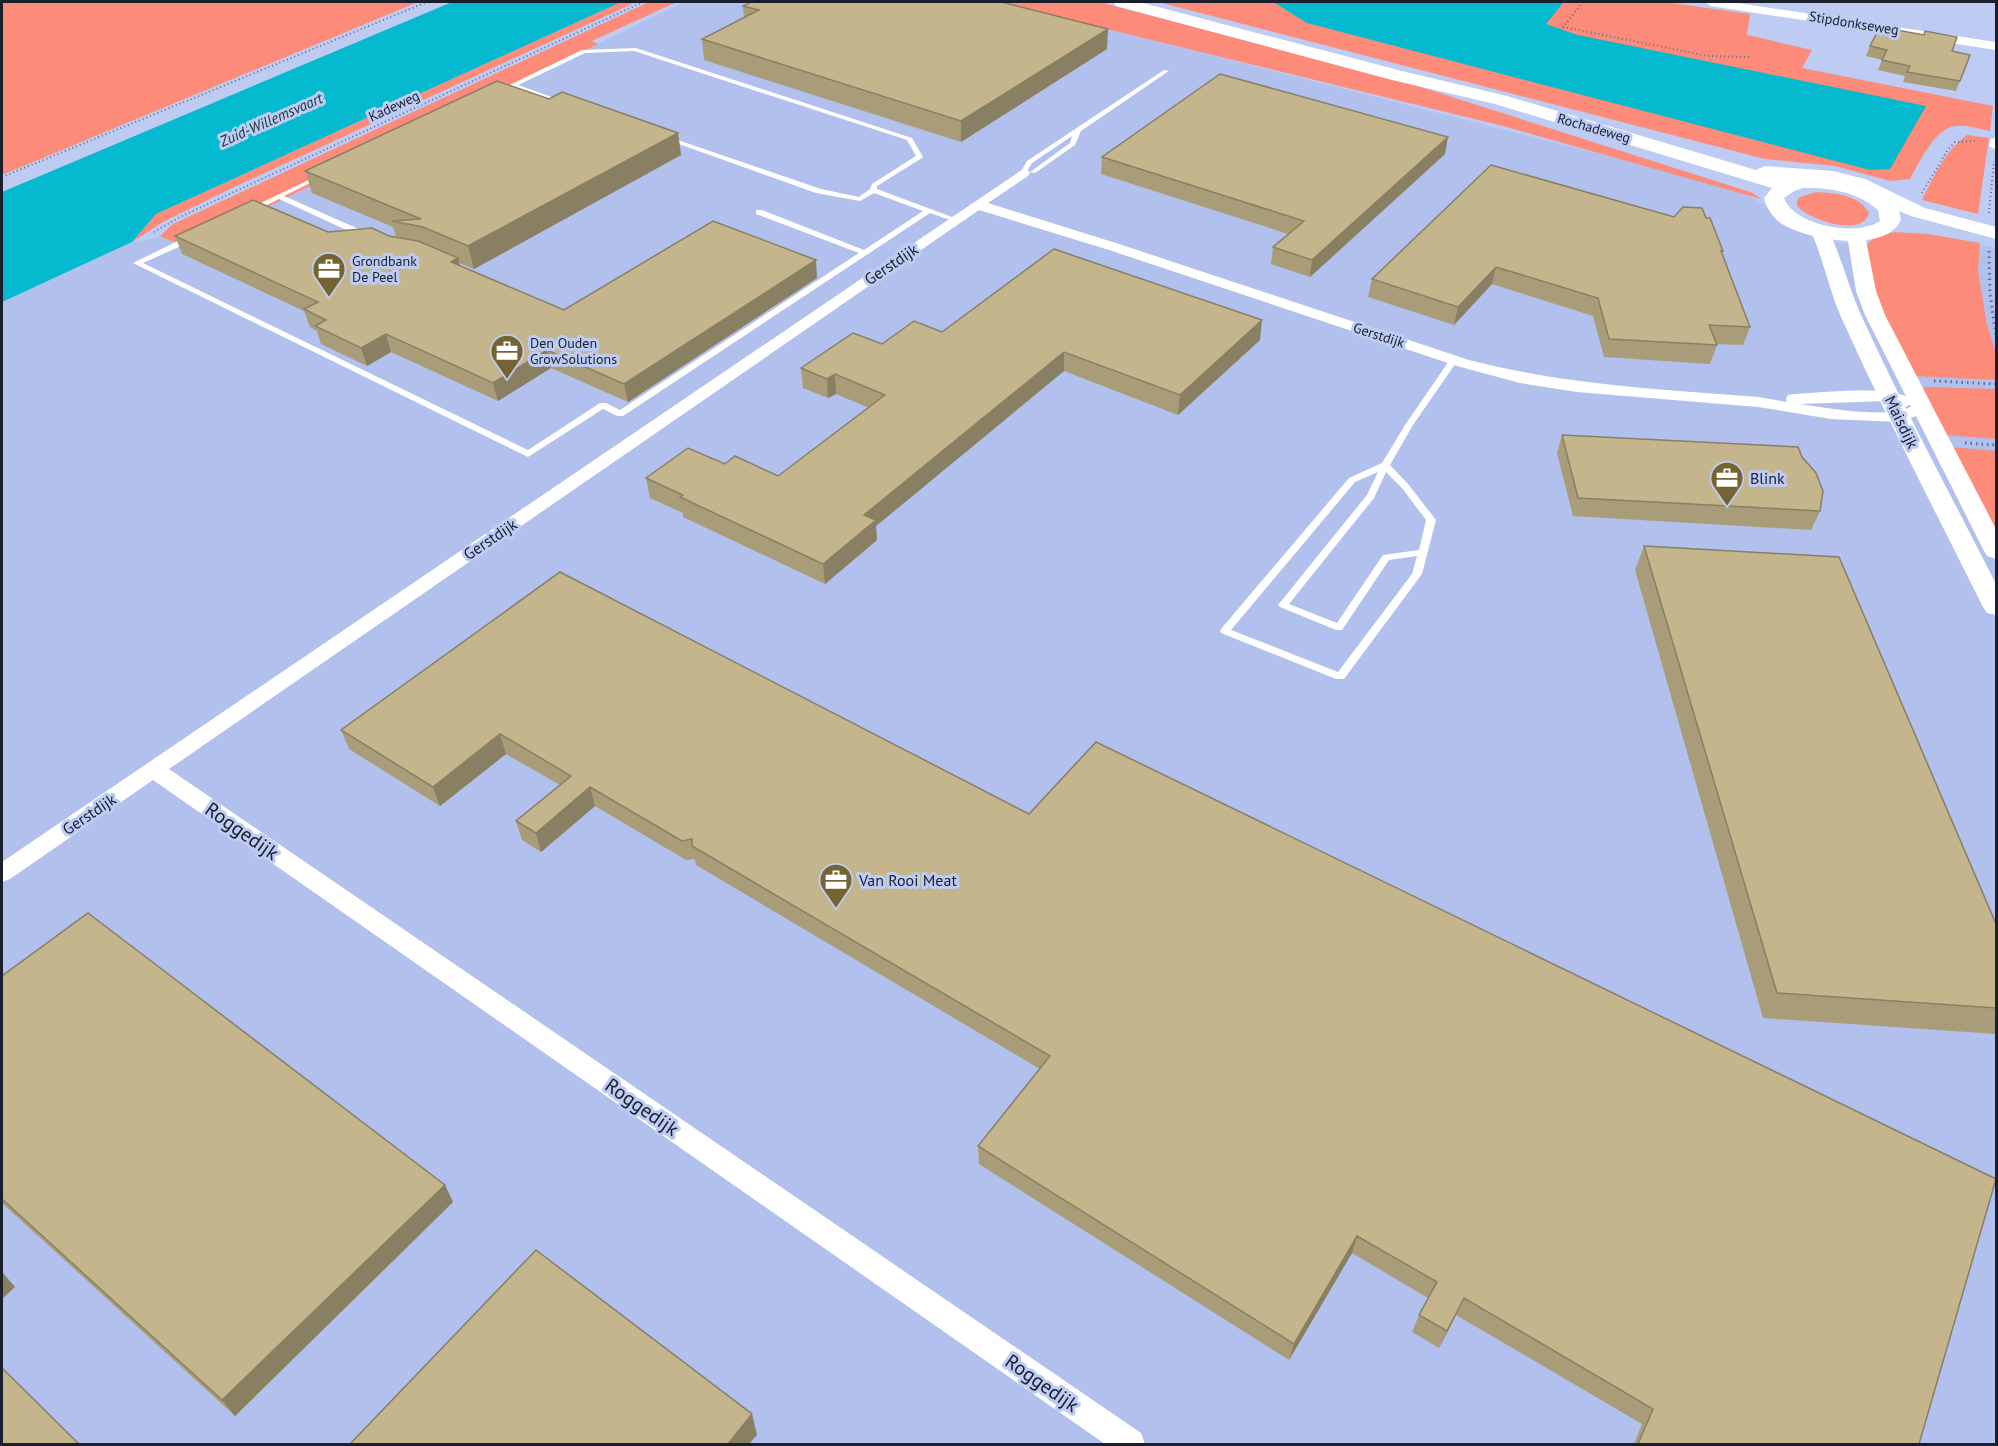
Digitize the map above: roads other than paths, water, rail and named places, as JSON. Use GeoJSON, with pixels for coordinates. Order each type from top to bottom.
{"type":"FeatureCollection","features":[{"type":"Feature","properties":{"kind":"main road","name":"Rochadeweg"},"geometry":{"type":"LineString","coordinates":[[1122,2],[1398,76],[1500,100],[1667,149],[1781,192]]}},
{"type":"Feature","properties":{"kind":"main road","name":"Rochadeweg"},"geometry":{"type":"LineString","coordinates":[[1398,76],[1781,192]]}},
{"type":"Feature","properties":{"kind":"main road"},"geometry":{"type":"LineString","coordinates":[[1667,149],[1773,174],[1846,179],[1876,189],[1918,212],[1993,235]]}},
{"type":"Feature","properties":{"kind":"main road"},"geometry":{"type":"LineString","coordinates":[[1889,219],[1881,230],[1857,235],[1820,231],[1786,216],[1777,208],[1781,192],[1814,182],[1846,186],[1874,197],[1889,219],[1993,235]]}},
{"type":"Feature","properties":{"kind":"street","name":"Stipdonkseweg"},"geometry":{"type":"LineString","coordinates":[[1711,2],[1996,46]]}},
{"type":"Feature","properties":{"kind":"street","name":"Gerstdijk"},"geometry":{"type":"LineString","coordinates":[[2,873],[1028,172]]}},
{"type":"Feature","properties":{"kind":"street","name":"Gerstdijk"},"geometry":{"type":"LineString","coordinates":[[978,205],[1114,247],[1454,360],[1520,378],[1577,387],[1758,402],[1831,414],[1900,417],[1920,408]]}},
{"type":"Feature","properties":{"kind":"street","name":"Maisdijk"},"geometry":{"type":"LineString","coordinates":[[1820,231],[1833,260],[1850,313],[1996,607]]}},
{"type":"Feature","properties":{"kind":"street","name":"Maisdijk"},"geometry":{"type":"LineString","coordinates":[[1857,235],[1869,299],[1920,408],[1996,550]]}},
{"type":"Feature","properties":{"kind":"street","name":"Gerstdijk"},"geometry":{"type":"LineString","coordinates":[[1758,402],[1890,396],[1920,408]]}},
{"type":"Feature","properties":{"kind":"street","name":"Roggedijk"},"geometry":{"type":"LineString","coordinates":[[154,770],[1130,1444]]}},
{"type":"Feature","properties":{"kind":"lane"},"geometry":{"type":"LineString","coordinates":[[491,95],[584,51],[634,49],[910,139],[921,157],[874,185],[873,190],[860,199],[819,191],[660,136]]}},
{"type":"Feature","properties":{"kind":"lane","name":"Gerstdijk"},"geometry":{"type":"LineString","coordinates":[[1028,172],[1073,144],[1078,129],[1166,71]]}},
{"type":"Feature","properties":{"kind":"lane"},"geometry":{"type":"LineString","coordinates":[[513,85],[569,105]]}},
{"type":"Feature","properties":{"kind":"lane"},"geometry":{"type":"LineString","coordinates":[[247,211],[331,171]]}},
{"type":"Feature","properties":{"kind":"lane"},"geometry":{"type":"LineString","coordinates":[[873,190],[956,220]]}},
{"type":"Feature","properties":{"kind":"lane"},"geometry":{"type":"LineString","coordinates":[[278,196],[375,239]]}},
{"type":"Feature","properties":{"kind":"lane"},"geometry":{"type":"LineString","coordinates":[[197,235],[137,263],[528,454],[603,405],[621,414],[929,210]]}},
{"type":"Feature","properties":{"kind":"lane"},"geometry":{"type":"LineString","coordinates":[[759,212],[865,253]]}},
{"type":"Feature","properties":{"kind":"lane"},"geometry":{"type":"LineString","coordinates":[[1423,552],[1386,557],[1339,628],[1284,604],[1371,496],[1385,465],[1409,425],[1454,360]]}},
{"type":"Feature","properties":{"kind":"lane"},"geometry":{"type":"LineString","coordinates":[[1385,465],[1405,486],[1431,520],[1417,574],[1340,677],[1225,631],[1352,480],[1385,465]]}},
{"type":"Feature","properties":{"kind":"water","name":"Zuid-Willemsvaart"},"geometry":{"type":"Polygon","coordinates":[[[452,2],[621,2],[156,214],[132,242],[2,302],[2,192],[452,2]]]}},
{"type":"Feature","properties":{"kind":"water"},"geometry":{"type":"Polygon","coordinates":[[[1273,2],[1564,2],[1546,24],[1578,35],[1926,106],[1890,169],[1870,170],[1307,23],[1273,2]]]}},
{"type":"Feature","properties":{"kind":"place","name":"Grondbank De Peel"},"geometry":{"type":"Point","coordinates":[329,298]}},
{"type":"Feature","properties":{"kind":"place","name":"Den Ouden GrowSolutions"},"geometry":{"type":"Point","coordinates":[507,380]}},
{"type":"Feature","properties":{"kind":"place","name":"Blink"},"geometry":{"type":"Point","coordinates":[1727,507]}},
{"type":"Feature","properties":{"kind":"place","name":"Van Rooi Meat"},"geometry":{"type":"Point","coordinates":[836,909]}}]}
